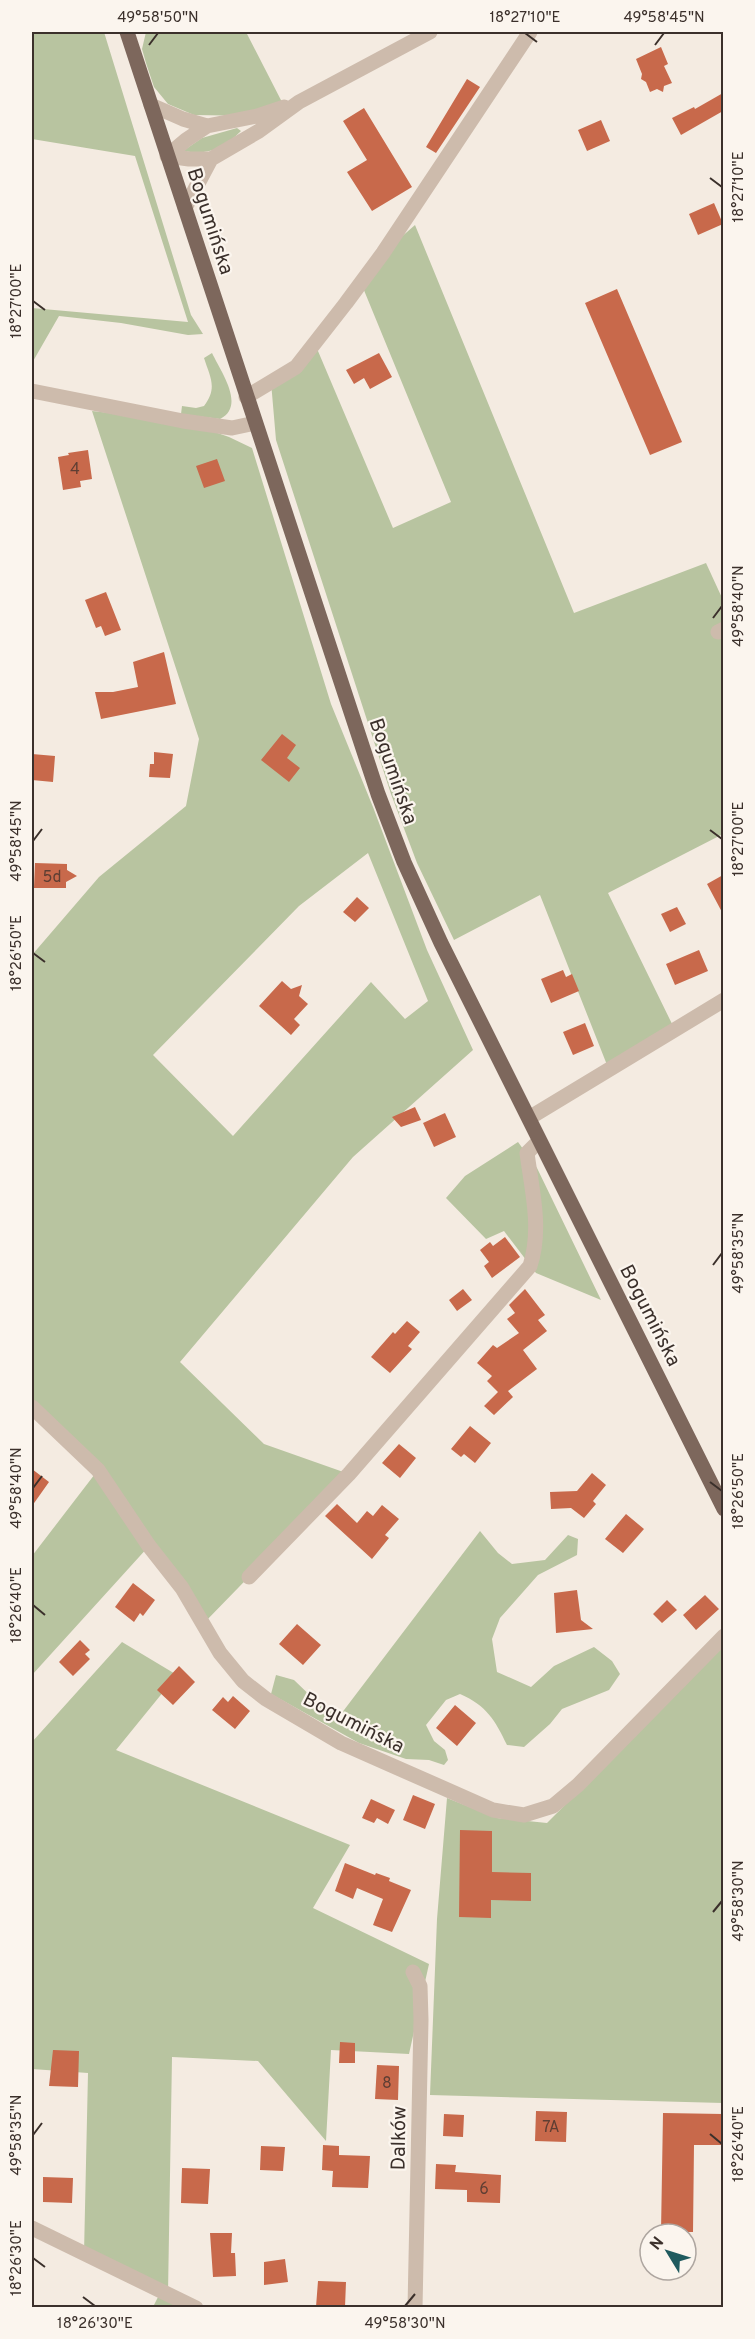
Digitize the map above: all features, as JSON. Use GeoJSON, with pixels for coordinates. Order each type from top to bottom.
{"type":"FeatureCollection","features":[{"type":"Feature","properties":{"kind":"main road","name":"Bogumińska"},"geometry":{"type":"LineString","coordinates":[[127,32],[378,794],[404,862],[441,943],[723,1509]]}},
{"type":"Feature","properties":{"kind":"street"},"geometry":{"type":"LineString","coordinates":[[185,208],[212,159],[259,131],[299,102],[430,32]]}},
{"type":"Feature","properties":{"kind":"street"},"geometry":{"type":"LineString","coordinates":[[246,397],[296,367],[346,303],[383,253],[530,32]]}},
{"type":"Feature","properties":{"kind":"street"},"geometry":{"type":"LineString","coordinates":[[167,156],[207,126],[257,116],[299,102]]}},
{"type":"Feature","properties":{"kind":"street"},"geometry":{"type":"LineString","coordinates":[[151,105],[183,119],[207,126]]}},
{"type":"Feature","properties":{"kind":"street"},"geometry":{"type":"LineString","coordinates":[[167,156],[212,159]]}},
{"type":"Feature","properties":{"kind":"street"},"geometry":{"type":"LineString","coordinates":[[32,391],[183,421],[232,428],[255,423]]}},
{"type":"Feature","properties":{"kind":"street"},"geometry":{"type":"LineString","coordinates":[[529,1118],[723,1000]]}},
{"type":"Feature","properties":{"kind":"street"},"geometry":{"type":"LineString","coordinates":[[249,1577],[357,1466],[530,1266],[535,1250],[536,1219],[527,1153],[539,1141]]}},
{"type":"Feature","properties":{"kind":"street","name":"Bogumińska"},"geometry":{"type":"LineString","coordinates":[[32,1407],[98,1470],[149,1546],[182,1588],[220,1653],[243,1682],[341,1743],[493,1810],[524,1815],[553,1806],[578,1785],[723,1636]]}},
{"type":"Feature","properties":{"kind":"street","name":"Dalków"},"geometry":{"type":"LineString","coordinates":[[413,1972],[420,1986],[421,2020],[415,2307]]}},
{"type":"Feature","properties":{"kind":"street"},"geometry":{"type":"LineString","coordinates":[[32,2228],[196,2307]]}},
{"type":"Feature","properties":{"kind":"green space"},"geometry":{"type":"Polygon","coordinates":[[[32,32],[104,32],[191,315],[203,334],[188,335],[121,323],[59,316],[32,363],[32,308],[188,322],[135,156],[32,139],[32,32]]]}},
{"type":"Feature","properties":{"kind":"green space"},"geometry":{"type":"Polygon","coordinates":[[[146,32],[246,32],[284,106],[257,116],[194,115],[168,104],[154,87],[146,63],[142,49],[146,32]]]}},
{"type":"Feature","properties":{"kind":"green space"},"geometry":{"type":"Polygon","coordinates":[[[237,128],[241,131],[214,150],[183,151],[202,138],[237,128]]]}},
{"type":"Feature","properties":{"kind":"green space"},"geometry":{"type":"Polygon","coordinates":[[[415,225],[574,613],[706,563],[723,600],[723,834],[608,893],[675,1030],[609,1070],[540,895],[454,940],[417,863],[391,794],[276,440],[271,382],[315,344],[393,528],[451,502],[361,283],[383,253],[415,225]]]}},
{"type":"Feature","properties":{"kind":"green space"},"geometry":{"type":"Polygon","coordinates":[[[212,353],[229,388],[231,406],[220,419],[181,414],[182,406],[196,408],[204,406],[208,400],[212,382],[204,358],[212,353]]]}},
{"type":"Feature","properties":{"kind":"green space"},"geometry":{"type":"Polygon","coordinates":[[[92,411],[183,421],[229,437],[252,448],[331,704],[427,950],[473,1050],[353,1157],[180,1362],[264,1444],[349,1474],[203,1624],[149,1546],[32,1675],[32,1556],[98,1470],[32,1407],[32,955],[99,877],[186,806],[199,739],[92,411]],[[368,853],[299,906],[153,1055],[233,1136],[371,982],[405,1019],[428,1001],[368,853]]]}},
{"type":"Feature","properties":{"kind":"green space"},"geometry":{"type":"Polygon","coordinates":[[[518,1142],[537,1168],[601,1300],[536,1273],[504,1231],[486,1239],[446,1198],[465,1176],[518,1142]]]}},
{"type":"Feature","properties":{"kind":"green space"},"geometry":{"type":"Polygon","coordinates":[[[480,1531],[498,1553],[512,1564],[545,1560],[568,1535],[578,1539],[577,1555],[538,1575],[500,1618],[492,1639],[497,1672],[531,1687],[554,1666],[594,1647],[612,1661],[620,1674],[609,1690],[562,1709],[550,1724],[524,1747],[507,1745],[489,1715],[469,1699],[460,1694],[446,1700],[426,1725],[434,1741],[445,1750],[448,1760],[444,1765],[429,1760],[406,1759],[359,1743],[271,1694],[276,1675],[294,1680],[319,1704],[341,1714],[480,1531]]]}},
{"type":"Feature","properties":{"kind":"green space"},"geometry":{"type":"Polygon","coordinates":[[[122,1642],[177,1675],[116,1750],[350,1845],[313,1908],[429,1964],[409,2054],[331,2050],[326,2141],[258,2061],[172,2057],[168,2293],[196,2307],[153,2307],[161,2291],[84,2253],[88,2073],[32,2069],[32,1742],[122,1642]]]}},
{"type":"Feature","properties":{"kind":"green space"},"geometry":{"type":"Polygon","coordinates":[[[723,1647],[723,2103],[430,2095],[437,1919],[447,1798],[497,1818],[547,1823],[723,1647]]]}},
{"type":"Feature","properties":{"kind":"building"},"geometry":{"type":"Polygon","coordinates":[[[661,47],[668,64],[664,66],[672,83],[664,86],[663,92],[657,89],[650,92],[646,82],[641,79],[642,74],[636,59],[661,47]]]}},
{"type":"Feature","properties":{"kind":"building"},"geometry":{"type":"Polygon","coordinates":[[[467,79],[480,87],[436,153],[426,147],[467,79]]]}},
{"type":"Feature","properties":{"kind":"building"},"geometry":{"type":"Polygon","coordinates":[[[723,93],[723,111],[681,135],[672,118],[694,107],[695,109],[723,93]]]}},
{"type":"Feature","properties":{"kind":"building"},"geometry":{"type":"Polygon","coordinates":[[[364,108],[412,187],[372,211],[347,172],[367,160],[343,121],[364,108]]]}},
{"type":"Feature","properties":{"kind":"building"},"geometry":{"type":"Polygon","coordinates":[[[601,120],[610,141],[587,151],[578,130],[601,120]]]}},
{"type":"Feature","properties":{"kind":"building"},"geometry":{"type":"Polygon","coordinates":[[[714,203],[723,224],[698,235],[689,214],[714,203]]]}},
{"type":"Feature","properties":{"kind":"building"},"geometry":{"type":"Polygon","coordinates":[[[617,289],[682,442],[650,455],[585,303],[617,289]]]}},
{"type":"Feature","properties":{"kind":"building"},"geometry":{"type":"Polygon","coordinates":[[[379,353],[392,377],[370,389],[364,378],[354,384],[346,370],[379,353]]]}},
{"type":"Feature","properties":{"kind":"building"},"geometry":{"type":"Polygon","coordinates":[[[88,450],[92,479],[80,481],[81,487],[63,490],[58,457],[88,450]]]}},
{"type":"Feature","properties":{"kind":"building"},"geometry":{"type":"Polygon","coordinates":[[[217,459],[225,481],[204,488],[196,466],[217,459]]]}},
{"type":"Feature","properties":{"kind":"building"},"geometry":{"type":"Polygon","coordinates":[[[106,592],[121,630],[105,636],[101,626],[96,628],[85,600],[106,592]]]}},
{"type":"Feature","properties":{"kind":"building"},"geometry":{"type":"Polygon","coordinates":[[[164,652],[176,704],[101,719],[95,692],[113,692],[138,687],[133,662],[164,652]]]}},
{"type":"Feature","properties":{"kind":"building"},"geometry":{"type":"Polygon","coordinates":[[[282,734],[296,745],[287,758],[300,768],[289,782],[261,760],[282,734]]]}},
{"type":"Feature","properties":{"kind":"building"},"geometry":{"type":"Polygon","coordinates":[[[154,752],[173,754],[170,778],[149,777],[150,764],[154,764],[154,752]]]}},
{"type":"Feature","properties":{"kind":"building"},"geometry":{"type":"Polygon","coordinates":[[[32,754],[55,756],[53,782],[32,780],[32,754]]]}},
{"type":"Feature","properties":{"kind":"building"},"geometry":{"type":"Polygon","coordinates":[[[35,863],[67,864],[67,870],[77,876],[66,882],[66,888],[34,888],[35,863]]]}},
{"type":"Feature","properties":{"kind":"building"},"geometry":{"type":"Polygon","coordinates":[[[723,875],[723,914],[707,884],[723,875]]]}},
{"type":"Feature","properties":{"kind":"building"},"geometry":{"type":"Polygon","coordinates":[[[357,897],[369,908],[355,922],[343,912],[357,897]]]}},
{"type":"Feature","properties":{"kind":"building"},"geometry":{"type":"Polygon","coordinates":[[[677,907],[686,924],[670,932],[661,914],[677,907]]]}},
{"type":"Feature","properties":{"kind":"building"},"geometry":{"type":"Polygon","coordinates":[[[699,950],[708,971],[675,985],[666,964],[699,950]]]}},
{"type":"Feature","properties":{"kind":"building"},"geometry":{"type":"Polygon","coordinates":[[[563,970],[566,977],[572,974],[579,991],[551,1003],[541,979],[563,970]]]}},
{"type":"Feature","properties":{"kind":"building"},"geometry":{"type":"Polygon","coordinates":[[[282,981],[291,989],[302,985],[299,996],[308,1004],[294,1019],[300,1025],[291,1035],[259,1006],[282,981]]]}},
{"type":"Feature","properties":{"kind":"building"},"geometry":{"type":"Polygon","coordinates":[[[585,1023],[594,1046],[573,1055],[563,1032],[585,1023]]]}},
{"type":"Feature","properties":{"kind":"building"},"geometry":{"type":"Polygon","coordinates":[[[415,1107],[421,1120],[401,1127],[392,1117],[415,1107]]]}},
{"type":"Feature","properties":{"kind":"building"},"geometry":{"type":"Polygon","coordinates":[[[445,1113],[456,1137],[434,1147],[423,1123],[445,1113]]]}},
{"type":"Feature","properties":{"kind":"building"},"geometry":{"type":"Polygon","coordinates":[[[505,1237],[520,1257],[492,1278],[484,1266],[489,1262],[480,1250],[490,1242],[493,1246],[505,1237]]]}},
{"type":"Feature","properties":{"kind":"building"},"geometry":{"type":"Polygon","coordinates":[[[463,1289],[472,1300],[457,1311],[449,1300],[463,1289]]]}},
{"type":"Feature","properties":{"kind":"building"},"geometry":{"type":"Polygon","coordinates":[[[525,1289],[545,1315],[538,1320],[547,1331],[523,1350],[537,1369],[508,1391],[513,1397],[494,1415],[484,1406],[498,1392],[487,1381],[492,1376],[477,1363],[493,1345],[497,1348],[519,1333],[507,1319],[515,1313],[509,1305],[525,1289]]]}},
{"type":"Feature","properties":{"kind":"building"},"geometry":{"type":"Polygon","coordinates":[[[407,1321],[420,1332],[408,1346],[412,1349],[390,1373],[371,1357],[393,1332],[395,1334],[407,1321]]]}},
{"type":"Feature","properties":{"kind":"building"},"geometry":{"type":"Polygon","coordinates":[[[470,1426],[491,1443],[475,1463],[464,1454],[461,1457],[451,1449],[470,1426]]]}},
{"type":"Feature","properties":{"kind":"building"},"geometry":{"type":"Polygon","coordinates":[[[399,1444],[416,1458],[400,1478],[382,1463],[399,1444]]]}},
{"type":"Feature","properties":{"kind":"building"},"geometry":{"type":"Polygon","coordinates":[[[32,1469],[49,1482],[32,1506],[32,1469]]]}},
{"type":"Feature","properties":{"kind":"building"},"geometry":{"type":"Polygon","coordinates":[[[592,1473],[606,1485],[593,1501],[596,1504],[584,1518],[571,1508],[551,1509],[550,1492],[577,1491],[592,1473]]]}},
{"type":"Feature","properties":{"kind":"building"},"geometry":{"type":"Polygon","coordinates":[[[337,1504],[357,1523],[367,1511],[373,1516],[382,1505],[399,1519],[385,1535],[389,1538],[372,1559],[325,1516],[337,1504]]]}},
{"type":"Feature","properties":{"kind":"building"},"geometry":{"type":"Polygon","coordinates":[[[626,1514],[644,1529],[623,1553],[605,1539],[626,1514]]]}},
{"type":"Feature","properties":{"kind":"building"},"geometry":{"type":"Polygon","coordinates":[[[133,1583],[155,1600],[143,1616],[140,1613],[134,1622],[115,1607],[133,1583]]]}},
{"type":"Feature","properties":{"kind":"building"},"geometry":{"type":"Polygon","coordinates":[[[577,1590],[581,1620],[593,1629],[556,1633],[554,1593],[577,1590]]]}},
{"type":"Feature","properties":{"kind":"building"},"geometry":{"type":"Polygon","coordinates":[[[705,1595],[719,1609],[696,1630],[683,1615],[705,1595]]]}},
{"type":"Feature","properties":{"kind":"building"},"geometry":{"type":"Polygon","coordinates":[[[667,1600],[677,1610],[662,1623],[653,1614],[667,1600]]]}},
{"type":"Feature","properties":{"kind":"building"},"geometry":{"type":"Polygon","coordinates":[[[297,1624],[321,1645],[303,1665],[279,1644],[297,1624]]]}},
{"type":"Feature","properties":{"kind":"building"},"geometry":{"type":"Polygon","coordinates":[[[80,1640],[90,1650],[85,1654],[90,1659],[73,1676],[59,1662],[80,1640]]]}},
{"type":"Feature","properties":{"kind":"building"},"geometry":{"type":"Polygon","coordinates":[[[179,1666],[195,1682],[173,1705],[157,1690],[179,1666]]]}},
{"type":"Feature","properties":{"kind":"building"},"geometry":{"type":"Polygon","coordinates":[[[233,1696],[250,1711],[235,1729],[212,1710],[223,1697],[228,1702],[233,1696]]]}},
{"type":"Feature","properties":{"kind":"building"},"geometry":{"type":"Polygon","coordinates":[[[455,1705],[476,1723],[457,1746],[436,1728],[455,1705]]]}},
{"type":"Feature","properties":{"kind":"building"},"geometry":{"type":"Polygon","coordinates":[[[413,1795],[435,1804],[425,1829],[403,1820],[413,1795]]]}},
{"type":"Feature","properties":{"kind":"building"},"geometry":{"type":"Polygon","coordinates":[[[371,1799],[395,1810],[388,1824],[377,1818],[374,1823],[362,1818],[371,1799]]]}},
{"type":"Feature","properties":{"kind":"building"},"geometry":{"type":"Polygon","coordinates":[[[460,1830],[492,1831],[492,1872],[531,1873],[531,1901],[491,1900],[491,1918],[459,1917],[460,1830]]]}},
{"type":"Feature","properties":{"kind":"building"},"geometry":{"type":"Polygon","coordinates":[[[345,1863],[375,1875],[376,1873],[390,1878],[389,1881],[411,1890],[392,1932],[373,1925],[383,1899],[357,1888],[353,1899],[335,1891],[345,1863]]]}},
{"type":"Feature","properties":{"kind":"building"},"geometry":{"type":"Polygon","coordinates":[[[340,2042],[355,2043],[355,2063],[339,2063],[340,2042]]]}},
{"type":"Feature","properties":{"kind":"building"},"geometry":{"type":"Polygon","coordinates":[[[53,2050],[79,2051],[78,2087],[49,2086],[53,2050]]]}},
{"type":"Feature","properties":{"kind":"building"},"geometry":{"type":"Polygon","coordinates":[[[377,2065],[399,2066],[398,2100],[375,2099],[377,2065]]]}},
{"type":"Feature","properties":{"kind":"building"},"geometry":{"type":"Polygon","coordinates":[[[536,2111],[567,2112],[566,2142],[535,2141],[536,2111]]]}},
{"type":"Feature","properties":{"kind":"building"},"geometry":{"type":"Polygon","coordinates":[[[663,2113],[723,2114],[723,2145],[694,2145],[693,2222],[661,2222],[663,2113]]]}},
{"type":"Feature","properties":{"kind":"building"},"geometry":{"type":"Polygon","coordinates":[[[444,2114],[464,2115],[463,2137],[443,2136],[444,2114]]]}},
{"type":"Feature","properties":{"kind":"building"},"geometry":{"type":"Polygon","coordinates":[[[323,2145],[339,2146],[339,2155],[370,2156],[368,2188],[332,2187],[333,2171],[322,2170],[323,2145]]]}},
{"type":"Feature","properties":{"kind":"building"},"geometry":{"type":"Polygon","coordinates":[[[261,2146],[285,2147],[283,2171],[260,2170],[261,2146]]]}},
{"type":"Feature","properties":{"kind":"building"},"geometry":{"type":"Polygon","coordinates":[[[436,2164],[456,2165],[455,2172],[501,2175],[500,2203],[467,2202],[467,2190],[435,2189],[436,2164]]]}},
{"type":"Feature","properties":{"kind":"building"},"geometry":{"type":"Polygon","coordinates":[[[182,2168],[210,2169],[208,2204],[181,2203],[182,2168]]]}},
{"type":"Feature","properties":{"kind":"building"},"geometry":{"type":"Polygon","coordinates":[[[43,2177],[73,2178],[72,2203],[43,2202],[43,2177]]]}},
{"type":"Feature","properties":{"kind":"building"},"geometry":{"type":"Polygon","coordinates":[[[210,2233],[232,2233],[231,2253],[235,2253],[236,2276],[213,2277],[210,2233]]]}},
{"type":"Feature","properties":{"kind":"building"},"geometry":{"type":"Polygon","coordinates":[[[285,2259],[288,2282],[264,2285],[264,2262],[285,2259]]]}},
{"type":"Feature","properties":{"kind":"building"},"geometry":{"type":"Polygon","coordinates":[[[318,2281],[346,2282],[345,2307],[316,2307],[318,2281]]]}}]}
